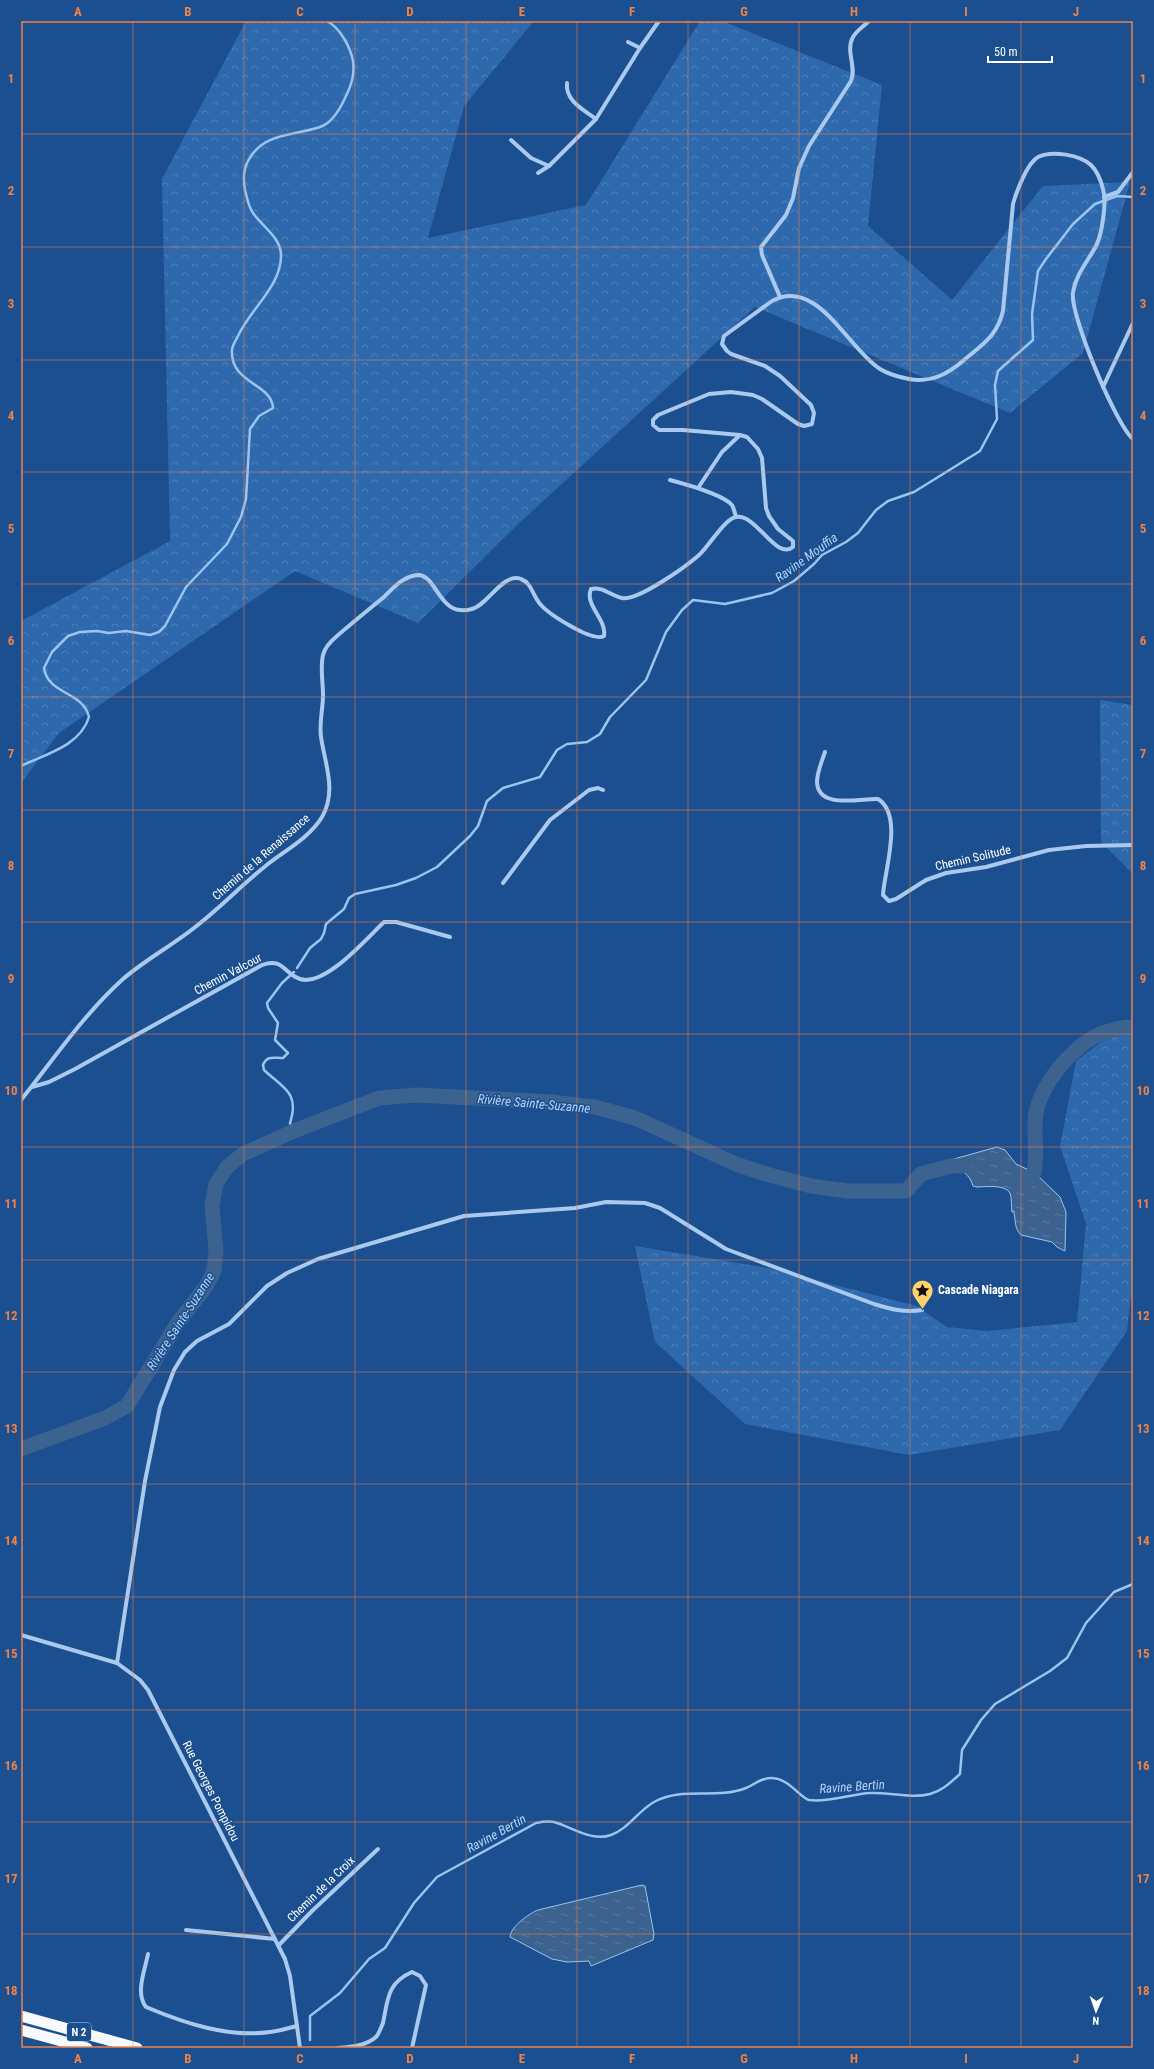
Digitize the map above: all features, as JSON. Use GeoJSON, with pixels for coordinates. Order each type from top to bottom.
{"type":"FeatureCollection","features":[{"type":"Feature","properties":{"kind":"highway","name":"N 2"},"geometry":{"type":"LineString","coordinates":[[21,2016],[137,2048]]}},
{"type":"Feature","properties":{"kind":"highway","name":"N 2"},"geometry":{"type":"LineString","coordinates":[[21,2030],[87,2048]]}},
{"type":"Feature","properties":{"kind":"street"},"geometry":{"type":"LineString","coordinates":[[538,173],[549,166],[596,118],[640,48],[659,21]]}},
{"type":"Feature","properties":{"kind":"street"},"geometry":{"type":"LineString","coordinates":[[780,297],[762,255],[761,247],[786,215],[793,198],[800,168],[809,146],[852,78],[851,44],[859,30],[869,21]]}},
{"type":"Feature","properties":{"kind":"street"},"geometry":{"type":"LineString","coordinates":[[628,42],[640,48]]}},
{"type":"Feature","properties":{"kind":"street"},"geometry":{"type":"LineString","coordinates":[[567,83],[567,91],[574,103],[596,118]]}},
{"type":"Feature","properties":{"kind":"street"},"geometry":{"type":"LineString","coordinates":[[511,140],[531,158],[549,166]]}},
{"type":"Feature","properties":{"kind":"street"},"geometry":{"type":"LineString","coordinates":[[670,480],[698,488],[728,502],[733,506],[736,517],[748,520],[778,548],[787,550],[794,548],[793,541],[778,529],[769,516],[766,508],[763,467],[758,448],[747,437],[740,435],[683,430],[659,430],[654,429],[653,420],[658,415],[709,394],[730,392],[753,395],[771,404],[793,422],[804,426],[812,424],[814,414],[811,405],[780,376],[765,366],[732,354],[727,351],[722,344],[724,336],[780,297],[792,295],[812,303],[827,314],[866,357],[880,369],[898,376],[926,380],[940,376],[957,366],[990,338],[1000,324],[1003,311],[1013,204],[1026,172],[1034,160],[1046,155],[1055,154],[1084,161],[1090,165],[1098,175],[1104,197],[1098,242],[1077,279],[1072,296],[1075,313],[1103,386],[1121,424],[1133,439]]}},
{"type":"Feature","properties":{"kind":"street"},"geometry":{"type":"LineString","coordinates":[[1104,197],[1118,192],[1133,172]]}},
{"type":"Feature","properties":{"kind":"street"},"geometry":{"type":"LineString","coordinates":[[1103,386],[1131,332],[1133,324]]}},
{"type":"Feature","properties":{"kind":"street"},"geometry":{"type":"LineString","coordinates":[[698,488],[722,452],[740,435]]}},
{"type":"Feature","properties":{"kind":"street","name":"Chemin de la Renaissance"},"geometry":{"type":"LineString","coordinates":[[21,1100],[82,1023],[123,979],[199,924],[256,873],[304,838],[319,822],[325,810],[330,787],[330,776],[321,736],[320,712],[323,697],[321,669],[323,654],[337,636],[405,579],[420,575],[426,578],[448,605],[453,608],[466,610],[477,607],[509,580],[517,578],[522,579],[529,584],[537,600],[547,610],[583,633],[591,636],[602,637],[604,633],[604,625],[590,600],[591,589],[604,590],[613,595],[626,599],[647,592],[699,556],[731,519],[736,517]]}},
{"type":"Feature","properties":{"kind":"street","name":"Chemin Solitude"},"geometry":{"type":"LineString","coordinates":[[825,752],[817,783],[820,792],[835,801],[878,800],[885,806],[892,841],[884,887],[884,895],[889,901],[896,899],[926,880],[946,873],[986,868],[1049,850],[1086,846],[1133,845]]}},
{"type":"Feature","properties":{"kind":"street"},"geometry":{"type":"LineString","coordinates":[[504,883],[550,820],[589,790],[598,788],[603,790]]}},
{"type":"Feature","properties":{"kind":"street","name":"Chemin Valcour"},"geometry":{"type":"LineString","coordinates":[[31,1087],[49,1082],[75,1070],[269,962],[276,963],[298,978],[314,979],[340,963],[384,922],[396,922],[450,937]]}},
{"type":"Feature","properties":{"kind":"street"},"geometry":{"type":"LineString","coordinates":[[21,1635],[117,1663],[145,1481],[160,1407],[174,1370],[185,1352],[197,1341],[229,1324],[267,1286],[287,1273],[318,1259],[464,1216],[574,1208],[606,1202],[645,1203],[660,1208],[726,1249],[892,1310],[914,1312],[922,1310]]}},
{"type":"Feature","properties":{"kind":"street","name":"Rue Georges Pompidou"},"geometry":{"type":"LineString","coordinates":[[117,1663],[140,1680],[148,1690],[275,1940],[279,1945],[290,1976],[300,2048]]}},
{"type":"Feature","properties":{"kind":"street","name":"Chemin de la Croix"},"geometry":{"type":"LineString","coordinates":[[279,1945],[312,1910],[378,1849]]}},
{"type":"Feature","properties":{"kind":"street"},"geometry":{"type":"LineString","coordinates":[[186,1930],[275,1940]]}},
{"type":"Feature","properties":{"kind":"street"},"geometry":{"type":"LineString","coordinates":[[148,1954],[140,1993],[141,2000],[146,2007],[218,2031],[246,2033],[270,2032],[297,2026]]}},
{"type":"Feature","properties":{"kind":"street"},"geometry":{"type":"LineString","coordinates":[[337,2048],[366,2043],[377,2036],[382,2025],[391,1987],[402,1976],[412,1972],[420,1976],[426,1985],[412,2048]]}},
{"type":"Feature","properties":{"kind":"green space"},"geometry":{"type":"Polygon","coordinates":[[[246,21],[534,21],[464,106],[428,238],[586,205],[700,21],[722,21],[882,85],[868,226],[952,300],[1043,186],[1130,182],[1083,353],[1010,413],[755,307],[517,525],[418,623],[295,571],[59,733],[21,783],[21,621],[170,541],[162,179],[246,21]]]}},
{"type":"Feature","properties":{"kind":"green space"},"geometry":{"type":"Polygon","coordinates":[[[1100,700],[1133,705],[1133,874],[1101,842],[1100,700]]]}},
{"type":"Feature","properties":{"kind":"green space"},"geometry":{"type":"Polygon","coordinates":[[[1133,1018],[1133,1277],[1127,1331],[1060,1430],[909,1455],[745,1424],[655,1342],[635,1246],[768,1268],[921,1307],[922,1310],[947,1327],[987,1331],[1077,1322],[1086,1224],[1060,1146],[1076,1061],[1133,1018]]]}},
{"type":"Feature","properties":{"kind":"water"},"geometry":{"type":"Polygon","coordinates":[[[997,1147],[1005,1150],[1016,1164],[1035,1173],[1060,1197],[1066,1212],[1065,1251],[1057,1247],[1052,1242],[1021,1235],[1016,1227],[1014,1211],[1012,1212],[1011,1195],[1007,1190],[999,1187],[973,1186],[969,1177],[963,1172],[959,1170],[944,1169],[943,1162],[997,1147]]]}},
{"type":"Feature","properties":{"kind":"water"},"geometry":{"type":"Polygon","coordinates":[[[642,1885],[645,1886],[654,1934],[653,1940],[591,1966],[589,1961],[567,1962],[552,1959],[510,1937],[513,1929],[517,1925],[530,1914],[538,1910],[642,1885]]]}},
{"type":"Feature","properties":{"kind":"waterway"},"geometry":{"type":"LineString","coordinates":[[21,766],[51,753],[70,742],[85,727],[89,717],[86,709],[80,702],[58,689],[47,677],[44,668],[52,652],[68,636],[80,632],[97,631],[109,633],[126,631],[150,635],[159,632],[165,626],[186,587],[227,544],[241,517],[246,499],[250,429],[259,416],[273,408],[271,400],[266,393],[237,370],[233,361],[232,348],[243,326],[271,287],[280,266],[281,254],[280,248],[274,237],[257,218],[250,207],[244,186],[244,171],[246,164],[254,152],[262,145],[280,136],[320,127],[332,119],[341,107],[352,80],[353,61],[350,49],[344,38],[336,28],[327,21]]}},
{"type":"Feature","properties":{"kind":"waterway","name":"Ravine Mouffia"},"geometry":{"type":"LineString","coordinates":[[297,968],[310,948],[321,939],[326,924],[344,909],[349,898],[355,894],[396,885],[416,878],[437,867],[470,836],[478,826],[487,801],[503,788],[540,777],[557,750],[567,744],[587,742],[600,734],[610,717],[646,680],[666,632],[682,610],[693,600],[725,604],[772,593],[794,581],[822,555],[846,542],[858,533],[876,510],[888,501],[914,492],[980,451],[997,419],[995,385],[998,371],[1033,340],[1032,314],[1038,271],[1073,224],[1095,204],[1117,196],[1133,197]]}},
{"type":"Feature","properties":{"kind":"waterway","name":"Ravine Mouffia"},"geometry":{"type":"LineString","coordinates":[[294,972],[282,983],[267,1003],[268,1008],[278,1023],[275,1040],[288,1053],[283,1058],[269,1058],[263,1065],[264,1070],[288,1092],[291,1097],[293,1113],[290,1123],[294,1131]]}},
{"type":"Feature","properties":{"kind":"waterway","name":"Rivière Sainte-Suzanne"},"geometry":{"type":"LineString","coordinates":[[1018,1185],[1028,1180],[1034,1172],[1036,1158],[1036,1113],[1039,1102],[1050,1080],[1075,1051],[1094,1037],[1113,1030],[1133,1027]]}},
{"type":"Feature","properties":{"kind":"waterway","name":"Rivière Sainte-Suzanne"},"geometry":{"type":"LineString","coordinates":[[21,1449],[105,1418],[127,1406],[177,1324],[207,1285],[214,1271],[216,1250],[212,1205],[216,1184],[227,1167],[243,1154],[294,1131],[379,1098],[416,1095],[551,1102],[595,1107],[635,1118],[738,1165],[811,1186],[847,1191],[906,1191],[921,1174],[951,1166],[963,1166]]}},
{"type":"Feature","properties":{"kind":"waterway","name":"Ravine Bertin"},"geometry":{"type":"LineString","coordinates":[[310,2040],[310,2016],[340,1993],[369,1959],[385,1948],[414,1903],[437,1877],[536,1823],[554,1822],[582,1833],[597,1837],[604,1837],[623,1829],[648,1806],[665,1797],[735,1791],[749,1787],[760,1780],[767,1778],[783,1781],[805,1798],[816,1801],[870,1793],[915,1796],[930,1794],[938,1791],[960,1774],[962,1750],[981,1720],[995,1704],[1050,1671],[1067,1658],[1086,1623],[1114,1592],[1133,1584]]}},
{"type":"Feature","properties":{"kind":"place","name":"Cascade Niagara"},"geometry":{"type":"Point","coordinates":[922,1310]}}]}
